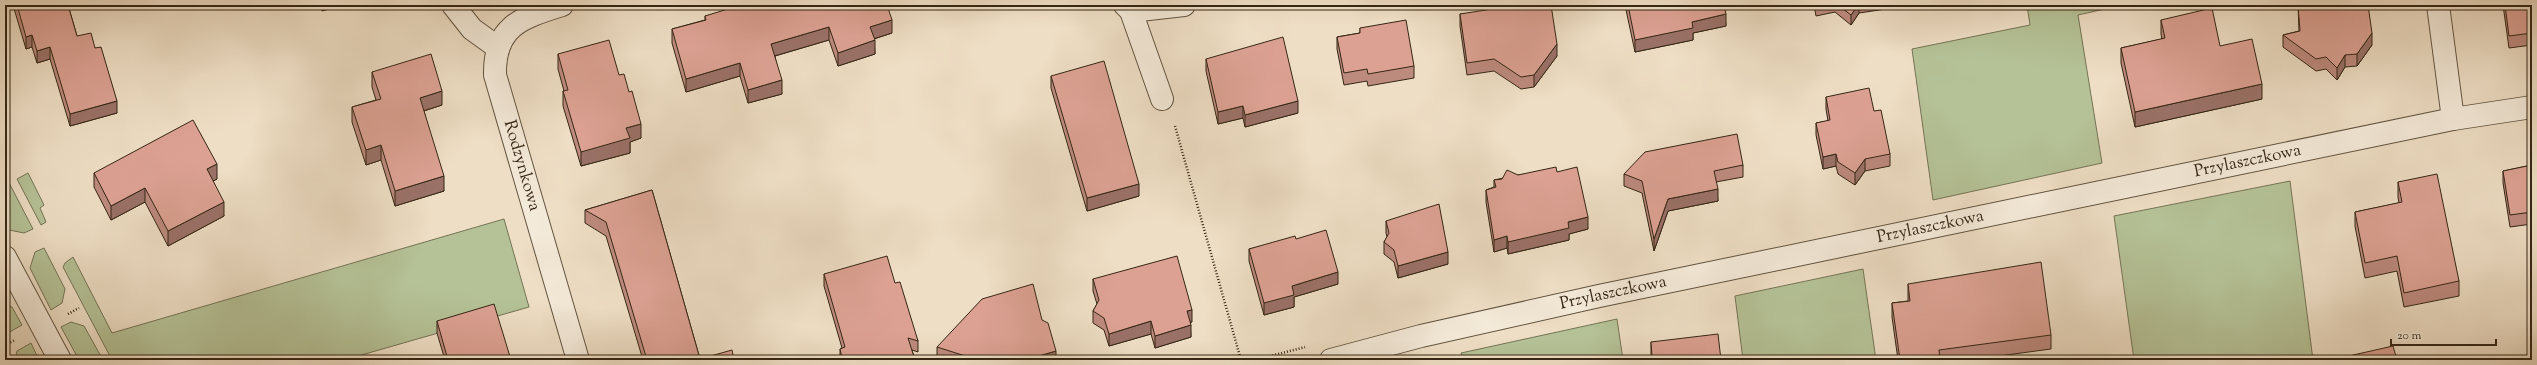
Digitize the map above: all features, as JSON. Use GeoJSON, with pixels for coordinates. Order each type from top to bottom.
{"type":"FeatureCollection","features":[{"type":"Feature","properties":{"kind":"street"},"geometry":{"type":"LineString","coordinates":[[453,5],[472,29],[497,47],[511,28],[520,21],[530,15],[562,5]]}},
{"type":"Feature","properties":{"kind":"street"},"geometry":{"type":"LineString","coordinates":[[1162,99],[1128,8],[1184,5]]}},
{"type":"Feature","properties":{"kind":"street"},"geometry":{"type":"LineString","coordinates":[[2438,5],[2453,119]]}},
{"type":"Feature","properties":{"kind":"street","name":"Rodzynkowa"},"geometry":{"type":"LineString","coordinates":[[497,47],[496,84],[578,360]]}},
{"type":"Feature","properties":{"kind":"street","name":"Przylaszczkowa"},"geometry":{"type":"LineString","coordinates":[[1331,360],[1421,336],[1599,296],[2453,119],[2532,107]]}},
{"type":"Feature","properties":{"kind":"street"},"geometry":{"type":"LineString","coordinates":[[5,257],[60,360]]}},
{"type":"Feature","properties":{"kind":"path"},"geometry":{"type":"LineString","coordinates":[[1162,99],[1173,118],[1240,360]]}},
{"type":"Feature","properties":{"kind":"green space"},"geometry":{"type":"Polygon","coordinates":[[[2027,5],[2123,5],[2078,15],[2102,163],[1933,200],[1912,49],[2030,25],[2027,5]]]}},
{"type":"Feature","properties":{"kind":"green space"},"geometry":{"type":"Polygon","coordinates":[[[28,173],[44,205],[40,208],[46,222],[41,225],[17,179],[28,173]]]}},
{"type":"Feature","properties":{"kind":"green space"},"geometry":{"type":"Polygon","coordinates":[[[5,175],[33,229],[24,233],[9,230],[5,222],[5,175]]]}},
{"type":"Feature","properties":{"kind":"green space"},"geometry":{"type":"Polygon","coordinates":[[[2290,181],[2313,360],[2134,360],[2114,216],[2290,181]]]}},
{"type":"Feature","properties":{"kind":"green space"},"geometry":{"type":"Polygon","coordinates":[[[504,219],[529,307],[344,360],[112,360],[63,267],[65,263],[73,257],[112,333],[504,219]]]}},
{"type":"Feature","properties":{"kind":"green space"},"geometry":{"type":"Polygon","coordinates":[[[44,248],[65,289],[62,303],[51,310],[30,268],[35,252],[44,248]]]}},
{"type":"Feature","properties":{"kind":"green space"},"geometry":{"type":"Polygon","coordinates":[[[1863,269],[1876,360],[1743,360],[1735,296],[1863,269]]]}},
{"type":"Feature","properties":{"kind":"green space"},"geometry":{"type":"Polygon","coordinates":[[[5,304],[12,307],[22,325],[6,334],[5,304]]]}},
{"type":"Feature","properties":{"kind":"green space"},"geometry":{"type":"Polygon","coordinates":[[[1617,319],[1623,360],[1463,360],[1461,353],[1617,319]]]}},
{"type":"Feature","properties":{"kind":"green space"},"geometry":{"type":"Polygon","coordinates":[[[71,322],[84,326],[103,360],[79,360],[61,327],[71,322]]]}},
{"type":"Feature","properties":{"kind":"green space"},"geometry":{"type":"Polygon","coordinates":[[[31,343],[39,360],[15,360],[17,351],[31,343]]]}},
{"type":"Feature","properties":{"kind":"building"},"geometry":{"type":"Polygon","coordinates":[[[17,5],[68,5],[77,36],[91,33],[95,48],[101,47],[117,101],[70,114],[50,47],[37,51],[32,35],[26,37],[17,5]]]}},
{"type":"Feature","properties":{"kind":"building"},"geometry":{"type":"Polygon","coordinates":[[[741,5],[887,5],[892,20],[870,27],[875,40],[838,53],[829,27],[771,44],[782,80],[748,90],[740,63],[686,79],[672,29],[706,20],[705,16],[741,5]]]}},
{"type":"Feature","properties":{"kind":"building"},"geometry":{"type":"Polygon","coordinates":[[[1518,5],[1532,5],[1533,8],[1551,5],[1557,44],[1534,75],[1521,77],[1494,59],[1467,63],[1460,14],[1518,5]]]}},
{"type":"Feature","properties":{"kind":"building"},"geometry":{"type":"Polygon","coordinates":[[[1628,5],[1724,5],[1726,14],[1692,22],[1693,28],[1635,40],[1628,5]]]}},
{"type":"Feature","properties":{"kind":"building"},"geometry":{"type":"Polygon","coordinates":[[[1838,5],[1858,5],[1851,15],[1838,5]]]}},
{"type":"Feature","properties":{"kind":"building"},"geometry":{"type":"Polygon","coordinates":[[[2298,5],[2368,5],[2372,33],[2357,54],[2345,55],[2337,68],[2326,57],[2316,59],[2283,35],[2300,31],[2298,5]]]}},
{"type":"Feature","properties":{"kind":"building"},"geometry":{"type":"Polygon","coordinates":[[[2505,5],[2532,5],[2532,33],[2509,36],[2505,5]]]}},
{"type":"Feature","properties":{"kind":"building"},"geometry":{"type":"Polygon","coordinates":[[[2212,8],[2220,46],[2252,39],[2262,84],[2135,112],[2121,48],[2165,38],[2161,20],[2212,8]]]}},
{"type":"Feature","properties":{"kind":"building"},"geometry":{"type":"Polygon","coordinates":[[[1406,20],[1414,66],[1368,74],[1367,69],[1344,73],[1337,37],[1360,33],[1360,28],[1406,20]]]}},
{"type":"Feature","properties":{"kind":"building"},"geometry":{"type":"Polygon","coordinates":[[[1283,37],[1298,101],[1245,115],[1243,106],[1218,112],[1206,59],[1283,37]]]}},
{"type":"Feature","properties":{"kind":"building"},"geometry":{"type":"Polygon","coordinates":[[[609,40],[619,75],[624,74],[629,92],[632,91],[641,124],[626,128],[630,138],[581,152],[563,91],[568,90],[558,54],[609,40]]]}},
{"type":"Feature","properties":{"kind":"building"},"geometry":{"type":"Polygon","coordinates":[[[431,54],[442,91],[420,98],[444,176],[395,191],[381,145],[366,150],[352,107],[381,99],[372,72],[431,54]]]}},
{"type":"Feature","properties":{"kind":"building"},"geometry":{"type":"Polygon","coordinates":[[[1104,61],[1139,184],[1087,198],[1051,76],[1104,61]]]}},
{"type":"Feature","properties":{"kind":"building"},"geometry":{"type":"Polygon","coordinates":[[[1869,88],[1874,111],[1881,110],[1890,154],[1865,159],[1855,173],[1838,162],[1836,154],[1823,157],[1816,123],[1830,120],[1826,97],[1869,88]]]}},
{"type":"Feature","properties":{"kind":"building"},"geometry":{"type":"Polygon","coordinates":[[[193,120],[217,164],[207,169],[224,202],[168,231],[145,188],[111,206],[94,173],[193,120]]]}},
{"type":"Feature","properties":{"kind":"building"},"geometry":{"type":"Polygon","coordinates":[[[1737,134],[1743,165],[1714,171],[1718,189],[1668,199],[1654,239],[1642,181],[1624,174],[1645,152],[1737,134]]]}},
{"type":"Feature","properties":{"kind":"building"},"geometry":{"type":"Polygon","coordinates":[[[2532,165],[2532,212],[2510,215],[2503,171],[2532,165]]]}},
{"type":"Feature","properties":{"kind":"building"},"geometry":{"type":"Polygon","coordinates":[[[1556,167],[1557,172],[1577,167],[1588,217],[1568,222],[1569,228],[1508,242],[1507,236],[1494,240],[1486,190],[1496,187],[1494,180],[1502,179],[1507,170],[1518,175],[1556,167]]]}},
{"type":"Feature","properties":{"kind":"building"},"geometry":{"type":"Polygon","coordinates":[[[2437,174],[2459,281],[2404,293],[2397,256],[2365,263],[2355,212],[2402,202],[2398,182],[2437,174]]]}},
{"type":"Feature","properties":{"kind":"building"},"geometry":{"type":"Polygon","coordinates":[[[652,190],[700,359],[732,350],[734,360],[647,360],[606,222],[585,210],[652,190]]]}},
{"type":"Feature","properties":{"kind":"building"},"geometry":{"type":"Polygon","coordinates":[[[1439,204],[1448,252],[1398,266],[1394,250],[1384,242],[1389,233],[1386,221],[1439,204]]]}},
{"type":"Feature","properties":{"kind":"building"},"geometry":{"type":"Polygon","coordinates":[[[1326,230],[1338,272],[1292,286],[1294,295],[1264,303],[1249,249],[1295,236],[1296,239],[1326,230]]]}},
{"type":"Feature","properties":{"kind":"building"},"geometry":{"type":"Polygon","coordinates":[[[887,256],[895,283],[900,282],[918,341],[908,338],[915,360],[841,360],[840,349],[845,347],[824,274],[887,256]]]}},
{"type":"Feature","properties":{"kind":"building"},"geometry":{"type":"Polygon","coordinates":[[[1177,256],[1192,310],[1187,311],[1191,325],[1155,336],[1151,321],[1109,334],[1104,318],[1093,311],[1099,300],[1093,279],[1177,256]]]}},
{"type":"Feature","properties":{"kind":"building"},"geometry":{"type":"Polygon","coordinates":[[[2041,262],[2051,335],[1939,350],[1940,360],[1900,360],[1892,303],[1910,301],[1908,284],[2041,262]]]}},
{"type":"Feature","properties":{"kind":"building"},"geometry":{"type":"Polygon","coordinates":[[[1033,284],[1042,320],[1048,323],[1056,351],[1025,360],[978,360],[937,347],[982,299],[1033,284]]]}},
{"type":"Feature","properties":{"kind":"building"},"geometry":{"type":"Polygon","coordinates":[[[494,304],[511,360],[448,360],[437,321],[494,304]]]}},
{"type":"Feature","properties":{"kind":"building"},"geometry":{"type":"Polygon","coordinates":[[[1718,334],[1721,360],[1649,360],[1652,356],[1651,342],[1718,334]]]}},
{"type":"Feature","properties":{"kind":"building"},"geometry":{"type":"Polygon","coordinates":[[[2393,346],[2397,360],[2331,360],[2393,346]]]}}]}
